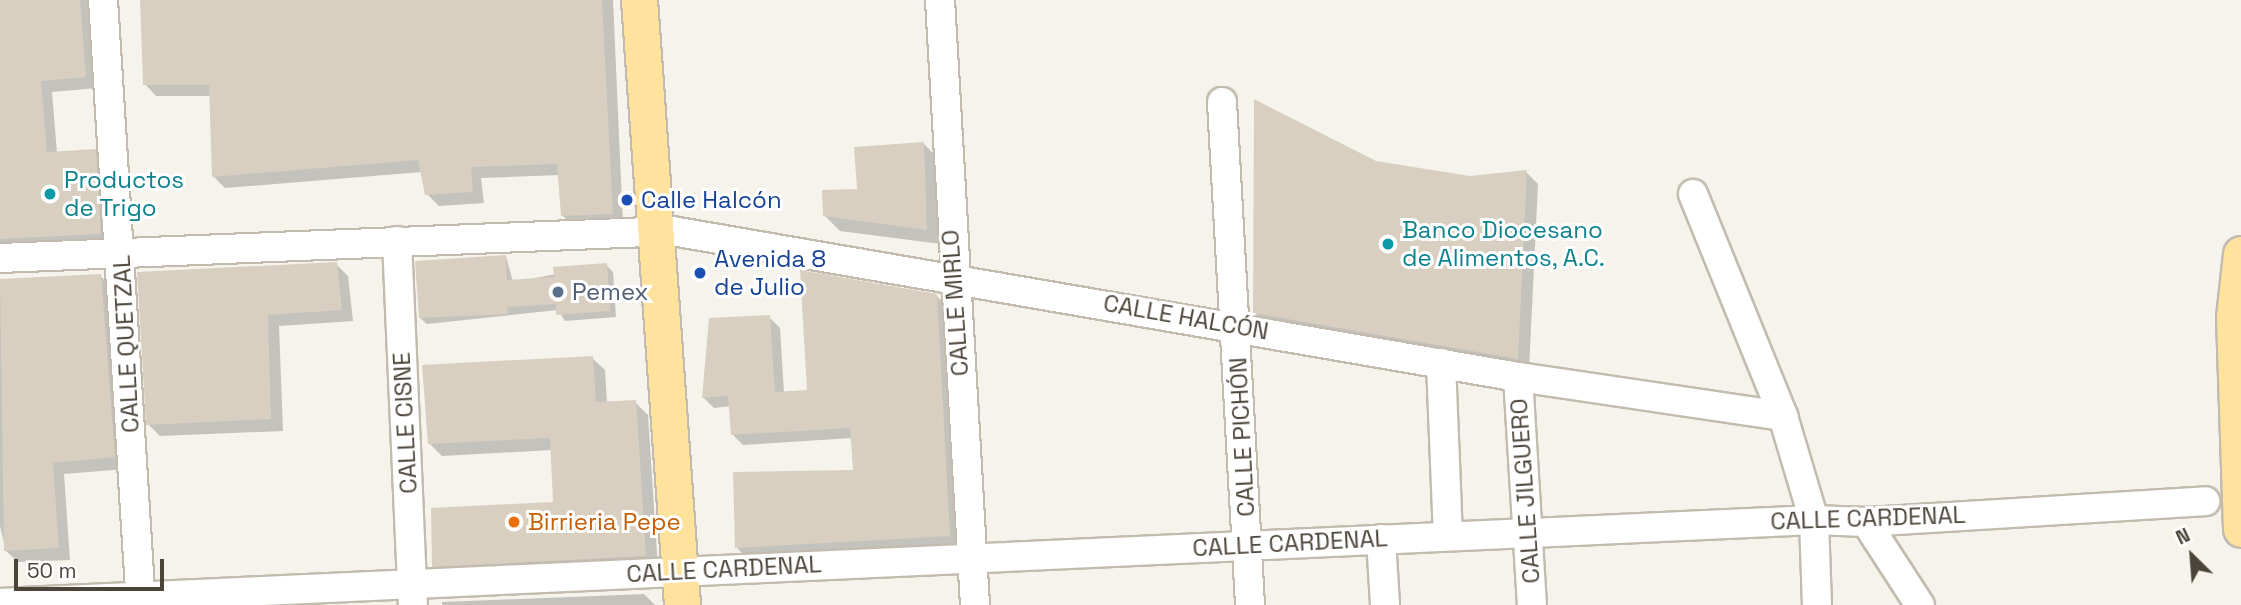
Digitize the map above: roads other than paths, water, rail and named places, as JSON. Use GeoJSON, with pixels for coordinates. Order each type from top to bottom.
{"type":"FeatureCollection","features":[{"type":"Feature","properties":{"kind":"main road"},"geometry":{"type":"LineString","coordinates":[[639,0],[662,240],[681,588]]}},
{"type":"Feature","properties":{"kind":"main road"},"geometry":{"type":"LineString","coordinates":[[662,240],[664,0]]}},
{"type":"Feature","properties":{"kind":"main road"},"geometry":{"type":"LineString","coordinates":[[2241,254],[2234,317],[2241,529]]}},
{"type":"Feature","properties":{"kind":"street","name":"CALLE QUETZAL"},"geometry":{"type":"LineString","coordinates":[[103,0],[141,601]]}},
{"type":"Feature","properties":{"kind":"street","name":"CALLE MIRLO"},"geometry":{"type":"LineString","coordinates":[[940,0],[952,276],[975,605]]}},
{"type":"Feature","properties":{"kind":"street","name":"CALLE PICHÓN"},"geometry":{"type":"LineString","coordinates":[[1222,102],[1250,605]]}},
{"type":"Feature","properties":{"kind":"street"},"geometry":{"type":"LineString","coordinates":[[1693,194],[1783,416],[1814,520],[1817,605]]}},
{"type":"Feature","properties":{"kind":"street","name":"CALLE HALCÓN"},"geometry":{"type":"LineString","coordinates":[[0,258],[397,241],[662,240],[952,276],[1518,377],[1783,416]]}},
{"type":"Feature","properties":{"kind":"street","name":"CALLE CISNE"},"geometry":{"type":"LineString","coordinates":[[397,241],[413,594]]}},
{"type":"Feature","properties":{"kind":"street"},"geometry":{"type":"LineString","coordinates":[[1441,363],[1448,536]]}},
{"type":"Feature","properties":{"kind":"street","name":"CALLE JILGUERO"},"geometry":{"type":"LineString","coordinates":[[1518,377],[1532,605]]}},
{"type":"Feature","properties":{"kind":"street","name":"CALLE CARDENAL"},"geometry":{"type":"LineString","coordinates":[[0,603],[681,588],[972,558],[1814,520],[1866,522],[2205,500]]}},
{"type":"Feature","properties":{"kind":"street"},"geometry":{"type":"LineString","coordinates":[[1866,522],[1920,605]]}},
{"type":"Feature","properties":{"kind":"street"},"geometry":{"type":"LineString","coordinates":[[1381,539],[1385,605]]}},
{"type":"Feature","properties":{"kind":"place","name":"Productos de Trigo"},"geometry":{"type":"Point","coordinates":[50,194]}},
{"type":"Feature","properties":{"kind":"place","name":"Calle Halcón"},"geometry":{"type":"Point","coordinates":[627,200]}},
{"type":"Feature","properties":{"kind":"place","name":"Banco Diocesano de Alimentos, A.C."},"geometry":{"type":"Point","coordinates":[1388,244]}},
{"type":"Feature","properties":{"kind":"place","name":"Avenida 8 de Julio"},"geometry":{"type":"Point","coordinates":[700,273]}},
{"type":"Feature","properties":{"kind":"place","name":"Pemex"},"geometry":{"type":"Point","coordinates":[558,292]}},
{"type":"Feature","properties":{"kind":"place","name":"Birrieria Pepe"},"geometry":{"type":"Point","coordinates":[514,522]}}]}
